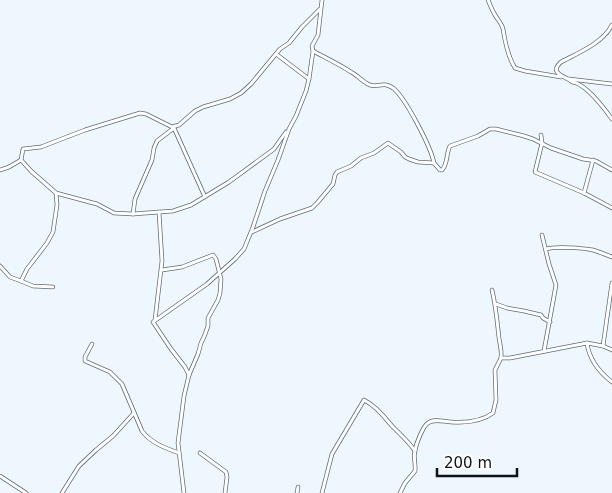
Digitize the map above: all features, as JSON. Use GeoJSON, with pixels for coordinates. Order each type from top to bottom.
{"type":"FeatureCollection","features":[{"type":"Feature","properties":{"kind":"street"},"geometry":{"type":"LineString","coordinates":[[155,320],[220,274],[242,251],[251,232],[263,195],[289,129],[303,99],[309,79],[312,46],[318,35],[322,0]]}},
{"type":"Feature","properties":{"kind":"street"},"geometry":{"type":"LineString","coordinates":[[488,0],[504,30],[503,34],[507,43],[507,49],[515,68],[569,79],[612,84]]}},
{"type":"Feature","properties":{"kind":"street"},"geometry":{"type":"LineString","coordinates":[[133,214],[135,199],[152,160],[157,141],[195,111],[230,99],[241,93],[321,8]]}},
{"type":"Feature","properties":{"kind":"street"},"geometry":{"type":"LineString","coordinates":[[562,77],[558,72],[558,66],[598,41],[607,33],[612,25]]}},
{"type":"Feature","properties":{"kind":"street"},"geometry":{"type":"LineString","coordinates":[[313,51],[353,72],[370,85],[385,84],[392,88],[403,101],[427,142],[434,162],[440,170],[445,167],[447,152],[450,146],[484,134],[490,129],[514,133],[533,139],[551,148],[583,159],[593,160],[612,170]]}},
{"type":"Feature","properties":{"kind":"street"},"geometry":{"type":"LineString","coordinates":[[276,54],[309,79]]}},
{"type":"Feature","properties":{"kind":"street"},"geometry":{"type":"LineString","coordinates":[[569,79],[572,82],[578,83],[599,102],[612,119]]}},
{"type":"Feature","properties":{"kind":"street"},"geometry":{"type":"LineString","coordinates":[[0,170],[21,160],[23,149],[41,147],[85,130],[137,114],[146,114],[174,128],[205,197]]}},
{"type":"Feature","properties":{"kind":"street"},"geometry":{"type":"LineString","coordinates":[[21,160],[56,192],[97,204],[114,213],[159,212],[184,208],[205,197],[270,152],[289,129]]}},
{"type":"Feature","properties":{"kind":"street"},"geometry":{"type":"LineString","coordinates":[[541,135],[542,143],[535,172],[584,193],[612,208]]}},
{"type":"Feature","properties":{"kind":"street"},"geometry":{"type":"LineString","coordinates":[[251,232],[312,208],[333,184],[337,172],[388,143],[407,158],[418,162],[434,162]]}},
{"type":"Feature","properties":{"kind":"street"},"geometry":{"type":"LineString","coordinates":[[584,193],[593,160]]}},
{"type":"Feature","properties":{"kind":"street"},"geometry":{"type":"LineString","coordinates":[[21,281],[27,269],[53,232],[57,206],[56,192]]}},
{"type":"Feature","properties":{"kind":"street"},"geometry":{"type":"LineString","coordinates":[[159,212],[162,270],[155,320],[153,322],[188,374]]}},
{"type":"Feature","properties":{"kind":"street"},"geometry":{"type":"LineString","coordinates":[[542,235],[556,285],[544,351]]}},
{"type":"Feature","properties":{"kind":"street"},"geometry":{"type":"LineString","coordinates":[[546,249],[552,247],[594,250],[612,257]]}},
{"type":"Feature","properties":{"kind":"street"},"geometry":{"type":"LineString","coordinates":[[162,270],[182,267],[213,255],[222,280],[220,297],[208,318],[208,326],[198,354],[188,374],[178,443],[184,493]]}},
{"type":"Feature","properties":{"kind":"street"},"geometry":{"type":"LineString","coordinates":[[0,266],[10,277],[34,286],[53,288]]}},
{"type":"Feature","properties":{"kind":"street"},"geometry":{"type":"LineString","coordinates":[[603,346],[612,282]]}},
{"type":"Feature","properties":{"kind":"street"},"geometry":{"type":"LineString","coordinates":[[414,451],[424,428],[430,421],[472,422],[493,413],[496,400],[495,370],[501,358],[492,290]]}},
{"type":"Feature","properties":{"kind":"street"},"geometry":{"type":"LineString","coordinates":[[495,304],[524,310],[541,316],[550,322]]}},
{"type":"Feature","properties":{"kind":"street"},"geometry":{"type":"LineString","coordinates":[[587,343],[592,360],[612,382]]}},
{"type":"Feature","properties":{"kind":"street"},"geometry":{"type":"LineString","coordinates":[[501,358],[510,358],[587,343],[612,350]]}},
{"type":"Feature","properties":{"kind":"street"},"geometry":{"type":"LineString","coordinates":[[92,344],[84,357],[85,360],[110,372],[122,384],[142,431],[146,436],[162,447],[179,453]]}},
{"type":"Feature","properties":{"kind":"street"},"geometry":{"type":"LineString","coordinates":[[322,493],[332,454],[364,400],[384,416],[410,443],[414,451],[415,471],[405,483],[400,493]]}},
{"type":"Feature","properties":{"kind":"street"},"geometry":{"type":"LineString","coordinates":[[62,493],[79,466],[113,436],[134,413]]}},
{"type":"Feature","properties":{"kind":"street"},"geometry":{"type":"LineString","coordinates":[[200,453],[226,472],[225,493]]}},
{"type":"Feature","properties":{"kind":"street"},"geometry":{"type":"LineString","coordinates":[[0,476],[26,493]]}},
{"type":"Feature","properties":{"kind":"street"},"geometry":{"type":"LineString","coordinates":[[297,493],[298,487]]}}]}
